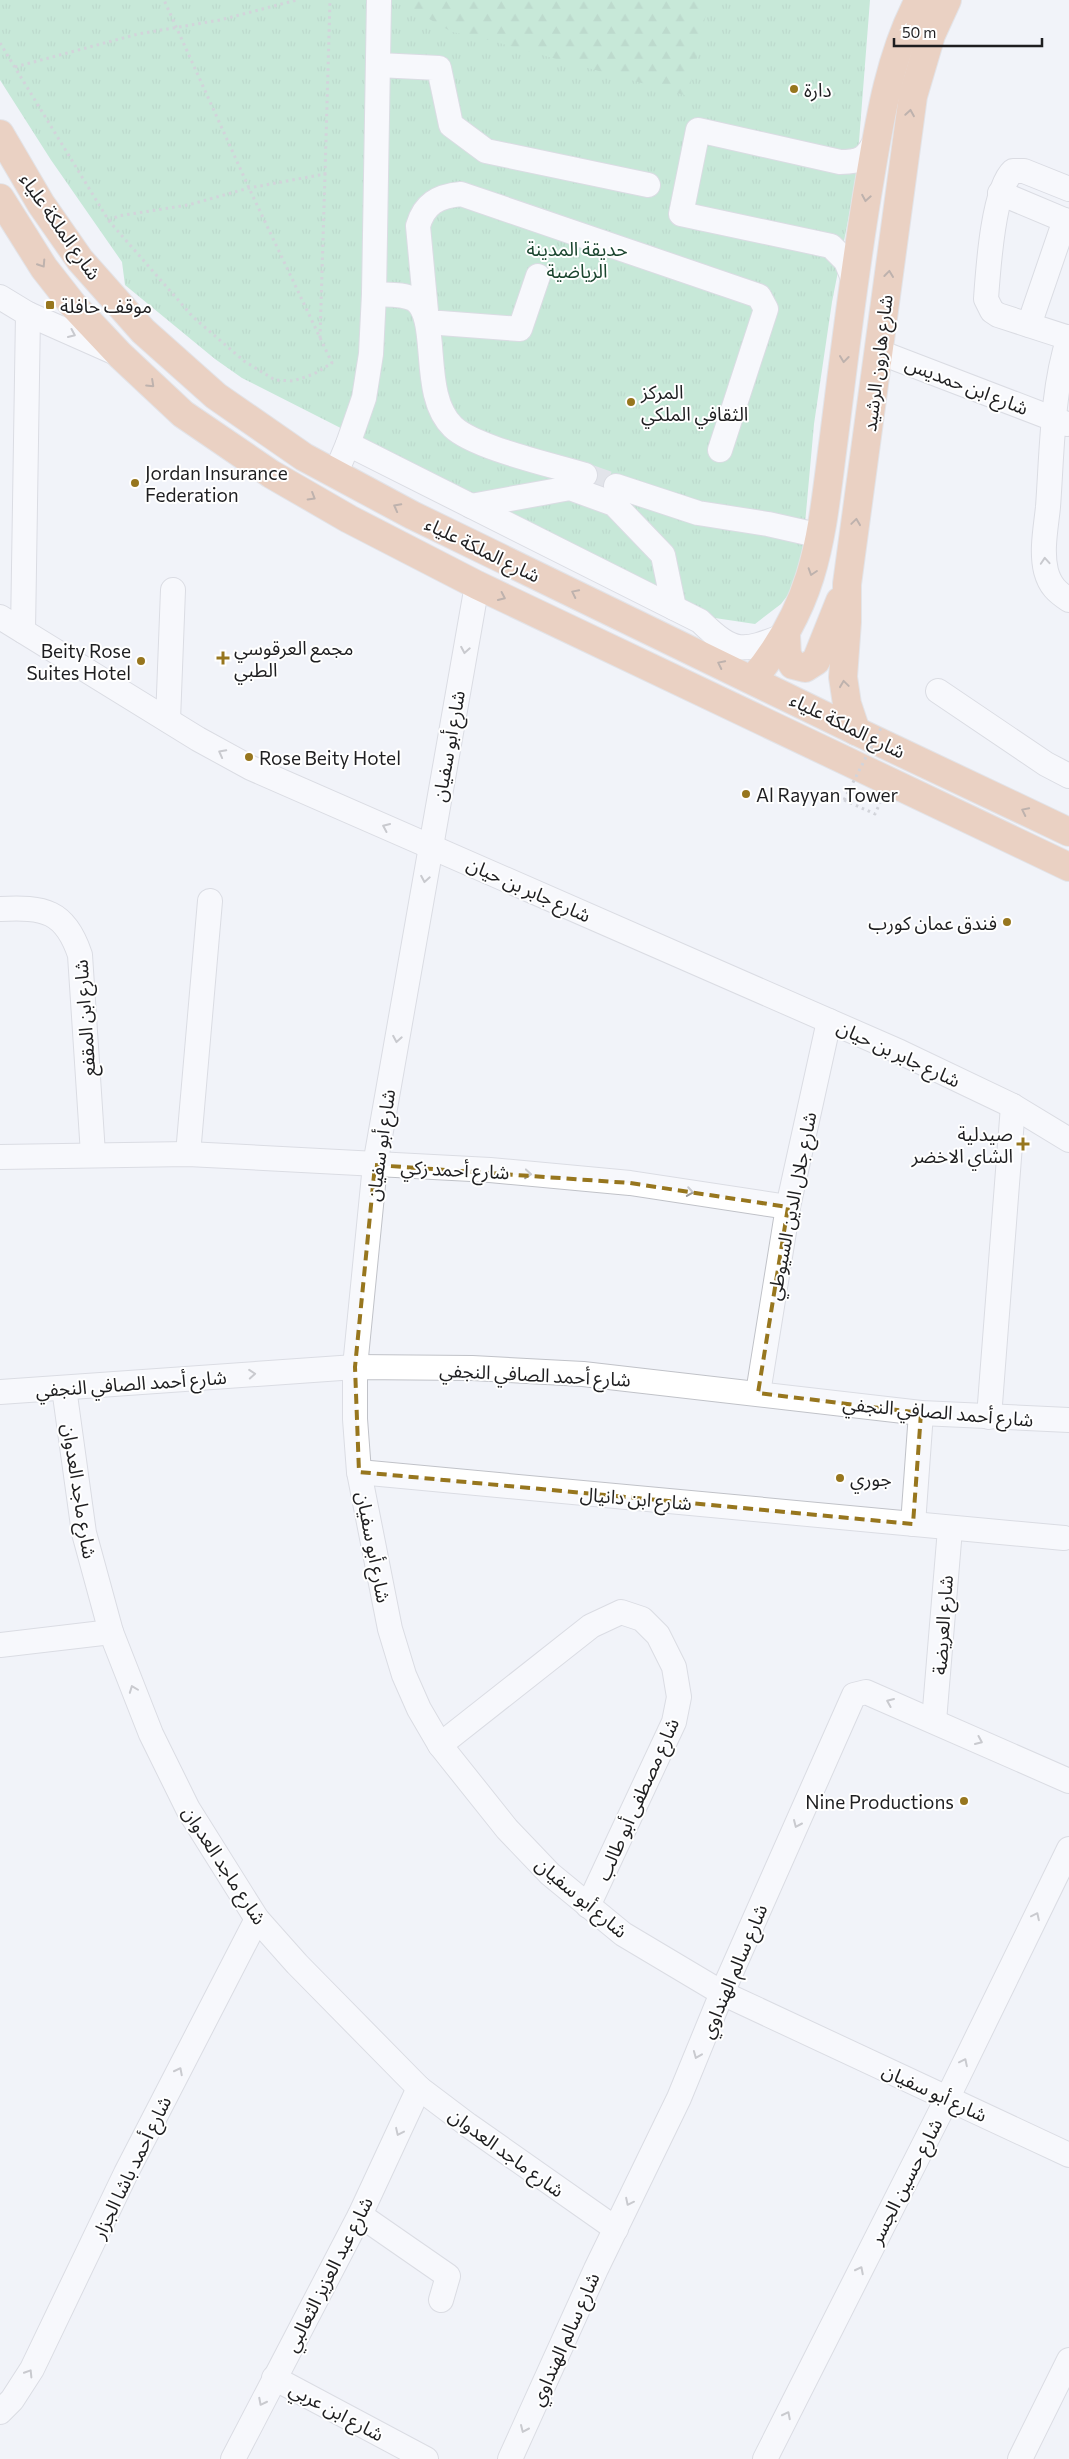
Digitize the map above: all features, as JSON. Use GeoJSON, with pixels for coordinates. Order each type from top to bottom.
{"type":"FeatureCollection","features":[{"type":"Feature","properties":{"kind":"main road","name":"شارع هارون الرشيد"},"geometry":{"type":"LineString","coordinates":[[753,679],[786,635],[800,609],[817,558],[854,281],[876,140],[898,46],[919,0]]}},
{"type":"Feature","properties":{"kind":"main road","name":"شارع هارون الرشيد"},"geometry":{"type":"LineString","coordinates":[[869,728],[847,704],[843,677],[847,622],[846,584],[880,352],[901,172],[913,96],[931,35],[947,0]]}},
{"type":"Feature","properties":{"kind":"main road","name":"شارع الملكة علياء"},"geometry":{"type":"LineString","coordinates":[[0,134],[41,204],[80,260],[143,331],[216,396],[304,456],[412,515],[753,679],[869,728],[1069,832]]}},
{"type":"Feature","properties":{"kind":"main road","name":"شارع الملكة علياء"},"geometry":{"type":"LineString","coordinates":[[0,198],[44,268],[73,305],[120,355],[183,414],[256,464],[349,519],[477,585],[1069,867]]}},
{"type":"Feature","properties":{"kind":"main road"},"geometry":{"type":"LineString","coordinates":[[786,635],[787,655],[793,665],[805,668],[816,661],[846,584]]}},
{"type":"Feature","properties":{"kind":"street"},"geometry":{"type":"LineString","coordinates":[[334,474],[348,444],[364,398],[371,354],[374,294],[379,0]]}},
{"type":"Feature","properties":{"kind":"street"},"geometry":{"type":"LineString","coordinates":[[378,65],[439,68],[451,125],[486,151],[648,185]]}},
{"type":"Feature","properties":{"kind":"street"},"geometry":{"type":"LineString","coordinates":[[854,281],[846,261],[830,246],[682,214],[698,130],[840,162],[855,162],[867,156],[876,140]]}},
{"type":"Feature","properties":{"kind":"street"},"geometry":{"type":"LineString","coordinates":[[1069,189],[1018,170],[1010,174],[1000,193],[986,299],[992,311],[1028,325],[1069,337],[1062,422],[1044,553],[1045,569],[1049,582],[1057,592],[1069,600]]}},
{"type":"Feature","properties":{"kind":"street"},"geometry":{"type":"LineString","coordinates":[[1000,193],[1067,221],[1028,325]]}},
{"type":"Feature","properties":{"kind":"street"},"geometry":{"type":"LineString","coordinates":[[585,475],[471,440],[453,427],[444,416],[436,398],[431,374],[418,226],[422,212],[432,202],[448,195],[460,194],[760,296],[766,310],[720,450]]}},
{"type":"Feature","properties":{"kind":"street"},"geometry":{"type":"LineString","coordinates":[[427,322],[520,330],[538,276]]}},
{"type":"Feature","properties":{"kind":"street"},"geometry":{"type":"LineString","coordinates":[[374,294],[406,296],[415,300],[422,308],[427,322]]}},
{"type":"Feature","properties":{"kind":"street"},"geometry":{"type":"LineString","coordinates":[[0,297],[28,314],[120,355]]}},
{"type":"Feature","properties":{"kind":"street"},"geometry":{"type":"LineString","coordinates":[[23,631],[28,314]]}},
{"type":"Feature","properties":{"kind":"street","name":"شارع ابن حمديس"},"geometry":{"type":"LineString","coordinates":[[880,352],[1062,422]]}},
{"type":"Feature","properties":{"kind":"street"},"geometry":{"type":"LineString","coordinates":[[348,444],[700,621],[720,641],[737,647],[760,645],[786,635]]}},
{"type":"Feature","properties":{"kind":"street"},"geometry":{"type":"LineString","coordinates":[[616,486],[698,513],[768,524],[821,536]]}},
{"type":"Feature","properties":{"kind":"street"},"geometry":{"type":"LineString","coordinates":[[471,506],[570,488],[614,504],[663,555],[674,608]]}},
{"type":"Feature","properties":{"kind":"street","name":"شارع أبو سفيان"},"geometry":{"type":"LineString","coordinates":[[477,585],[375,1165],[355,1367],[356,1420],[360,1472],[390,1629],[404,1675],[419,1709],[440,1745],[507,1829],[550,1874],[623,1934],[722,1993],[1069,2155]]}},
{"type":"Feature","properties":{"kind":"street"},"geometry":{"type":"LineString","coordinates":[[168,720],[173,590]]}},
{"type":"Feature","properties":{"kind":"street","name":"شارع جابر بن حيان"},"geometry":{"type":"LineString","coordinates":[[0,618],[210,747],[252,768],[830,1021],[1013,1106],[1069,1140]]}},
{"type":"Feature","properties":{"kind":"street"},"geometry":{"type":"LineString","coordinates":[[938,691],[1046,764],[1069,776]]}},
{"type":"Feature","properties":{"kind":"street"},"geometry":{"type":"LineString","coordinates":[[188,1154],[210,901]]}},
{"type":"Feature","properties":{"kind":"street","name":"شارع ابن المقفع"},"geometry":{"type":"LineString","coordinates":[[0,910],[34,908],[58,918],[74,936],[80,955],[93,1154]]}},
{"type":"Feature","properties":{"kind":"street","name":"شارع جلال الدين السيوطي"},"geometry":{"type":"LineString","coordinates":[[758,1392],[788,1207],[830,1021]]}},
{"type":"Feature","properties":{"kind":"street"},"geometry":{"type":"LineString","coordinates":[[989,1417],[1013,1106]]}},
{"type":"Feature","properties":{"kind":"street","name":"شارع أحمد زكي"},"geometry":{"type":"LineString","coordinates":[[0,1157],[93,1154],[188,1154],[490,1170],[594,1179],[788,1207]]}},
{"type":"Feature","properties":{"kind":"street","name":"شارع أحمد الصافي النجفي"},"geometry":{"type":"LineString","coordinates":[[0,1392],[355,1367],[472,1368],[583,1374],[758,1392],[921,1412],[1069,1420]]}},
{"type":"Feature","properties":{"kind":"street","name":"شارع ماجد العدوان"},"geometry":{"type":"LineString","coordinates":[[64,1388],[84,1532],[111,1632],[151,1734],[188,1809],[257,1920],[296,1964],[419,2088],[468,2125],[616,2229]]}},
{"type":"Feature","properties":{"kind":"street"},"geometry":{"type":"LineString","coordinates":[[913,1524],[921,1412]]}},
{"type":"Feature","properties":{"kind":"street","name":"شارع ابن دانيال"},"geometry":{"type":"LineString","coordinates":[[360,1472],[1064,1538]]}},
{"type":"Feature","properties":{"kind":"street","name":"شارع العريضة"},"geometry":{"type":"LineString","coordinates":[[934,1721],[950,1528]]}},
{"type":"Feature","properties":{"kind":"street","name":"شارع مصطفى أبو طالب"},"geometry":{"type":"LineString","coordinates":[[440,1745],[592,1626],[621,1612],[642,1619],[658,1635],[674,1667],[679,1697],[674,1722],[588,1906]]}},
{"type":"Feature","properties":{"kind":"street"},"geometry":{"type":"LineString","coordinates":[[0,1645],[111,1632]]}},
{"type":"Feature","properties":{"kind":"street","name":"شارع سالم الهنداوي"},"geometry":{"type":"LineString","coordinates":[[510,2459],[596,2268],[680,2098],[722,1993],[854,1695],[866,1692],[1069,1781]]}},
{"type":"Feature","properties":{"kind":"street","name":"شارع حسين الجسر"},"geometry":{"type":"LineString","coordinates":[[765,2459],[948,2097],[1069,1848]]}},
{"type":"Feature","properties":{"kind":"street","name":"شارع أحمد باشا الجزار"},"geometry":{"type":"LineString","coordinates":[[0,2412],[12,2400],[32,2369],[126,2173],[257,1920]]}},
{"type":"Feature","properties":{"kind":"street","name":"شارع عبد العزيز الثعالبي"},"geometry":{"type":"LineString","coordinates":[[233,2459],[360,2215],[419,2088]]}},
{"type":"Feature","properties":{"kind":"street"},"geometry":{"type":"LineString","coordinates":[[360,2215],[448,2276],[441,2300]]}},
{"type":"Feature","properties":{"kind":"street"},"geometry":{"type":"LineString","coordinates":[[1020,2459],[1069,2360]]}},
{"type":"Feature","properties":{"kind":"street","name":"شارع ابن عربي"},"geometry":{"type":"LineString","coordinates":[[274,2378],[426,2459]]}},
{"type":"Feature","properties":{"kind":"path"},"geometry":{"type":"LineString","coordinates":[[0,43],[109,221],[193,317],[244,361],[275,380],[292,381],[314,374],[332,362],[249,188],[164,0]]}},
{"type":"Feature","properties":{"kind":"path"},"geometry":{"type":"LineString","coordinates":[[15,67],[130,36],[220,20],[297,0]]}},
{"type":"Feature","properties":{"kind":"path"},"geometry":{"type":"LineString","coordinates":[[320,338],[330,0]]}},
{"type":"Feature","properties":{"kind":"path"},"geometry":{"type":"LineString","coordinates":[[109,221],[118,216],[188,206],[249,188],[324,174]]}},
{"type":"Feature","properties":{"kind":"path"},"geometry":{"type":"LineString","coordinates":[[869,728],[844,800],[875,814]]}},
{"type":"Feature","properties":{"kind":"highlighted area"},"geometry":{"type":"Polygon","coordinates":[[[375,1165],[630,1183],[788,1207],[758,1393],[921,1413],[913,1524],[359,1472],[355,1367],[375,1165]]]}},
{"type":"Feature","properties":{"kind":"green space","name":"حديقة المدينة الرياضية"},"geometry":{"type":"Polygon","coordinates":[[[0,0],[870,0],[856,180],[832,302],[814,424],[800,579],[781,604],[755,624],[715,618],[242,378],[215,359],[125,285],[122,262],[51,160],[0,80],[0,0]]]}},
{"type":"Feature","properties":{"kind":"green space"},"geometry":{"type":"Polygon","coordinates":[[[396,0],[709,0],[688,96],[478,37],[452,32],[396,0]]]}},
{"type":"Feature","properties":{"kind":"tunnel"},"geometry":{"type":"LineString","coordinates":[[585,475],[616,486]]}},
{"type":"Feature","properties":{"kind":"place","name":"دارة"},"geometry":{"type":"Point","coordinates":[794,89]}},
{"type":"Feature","properties":{"kind":"place","name":"موقف حافلة"},"geometry":{"type":"Point","coordinates":[50,305]}},
{"type":"Feature","properties":{"kind":"place","name":"المركز الثقافي الملكي"},"geometry":{"type":"Point","coordinates":[631,402]}},
{"type":"Feature","properties":{"kind":"place","name":"Jordan Insurance Federation"},"geometry":{"type":"Point","coordinates":[135,483]}},
{"type":"Feature","properties":{"kind":"place","name":"مجمع العرقوسي الطبي"},"geometry":{"type":"Point","coordinates":[223,658]}},
{"type":"Feature","properties":{"kind":"place","name":"Beity Rose Suites Hotel"},"geometry":{"type":"Point","coordinates":[141,661]}},
{"type":"Feature","properties":{"kind":"place","name":"Rose Beity Hotel"},"geometry":{"type":"Point","coordinates":[249,757]}},
{"type":"Feature","properties":{"kind":"place","name":"Al Rayyan Tower"},"geometry":{"type":"Point","coordinates":[746,794]}},
{"type":"Feature","properties":{"kind":"place","name":"فندق عمان كورب"},"geometry":{"type":"Point","coordinates":[1007,922]}},
{"type":"Feature","properties":{"kind":"place","name":"صيدلية الشاي الاخضر"},"geometry":{"type":"Point","coordinates":[1023,1144]}},
{"type":"Feature","properties":{"kind":"place","name":"جوري"},"geometry":{"type":"Point","coordinates":[840,1478]}},
{"type":"Feature","properties":{"kind":"place","name":"Nine Productions"},"geometry":{"type":"Point","coordinates":[964,1801]}}]}
